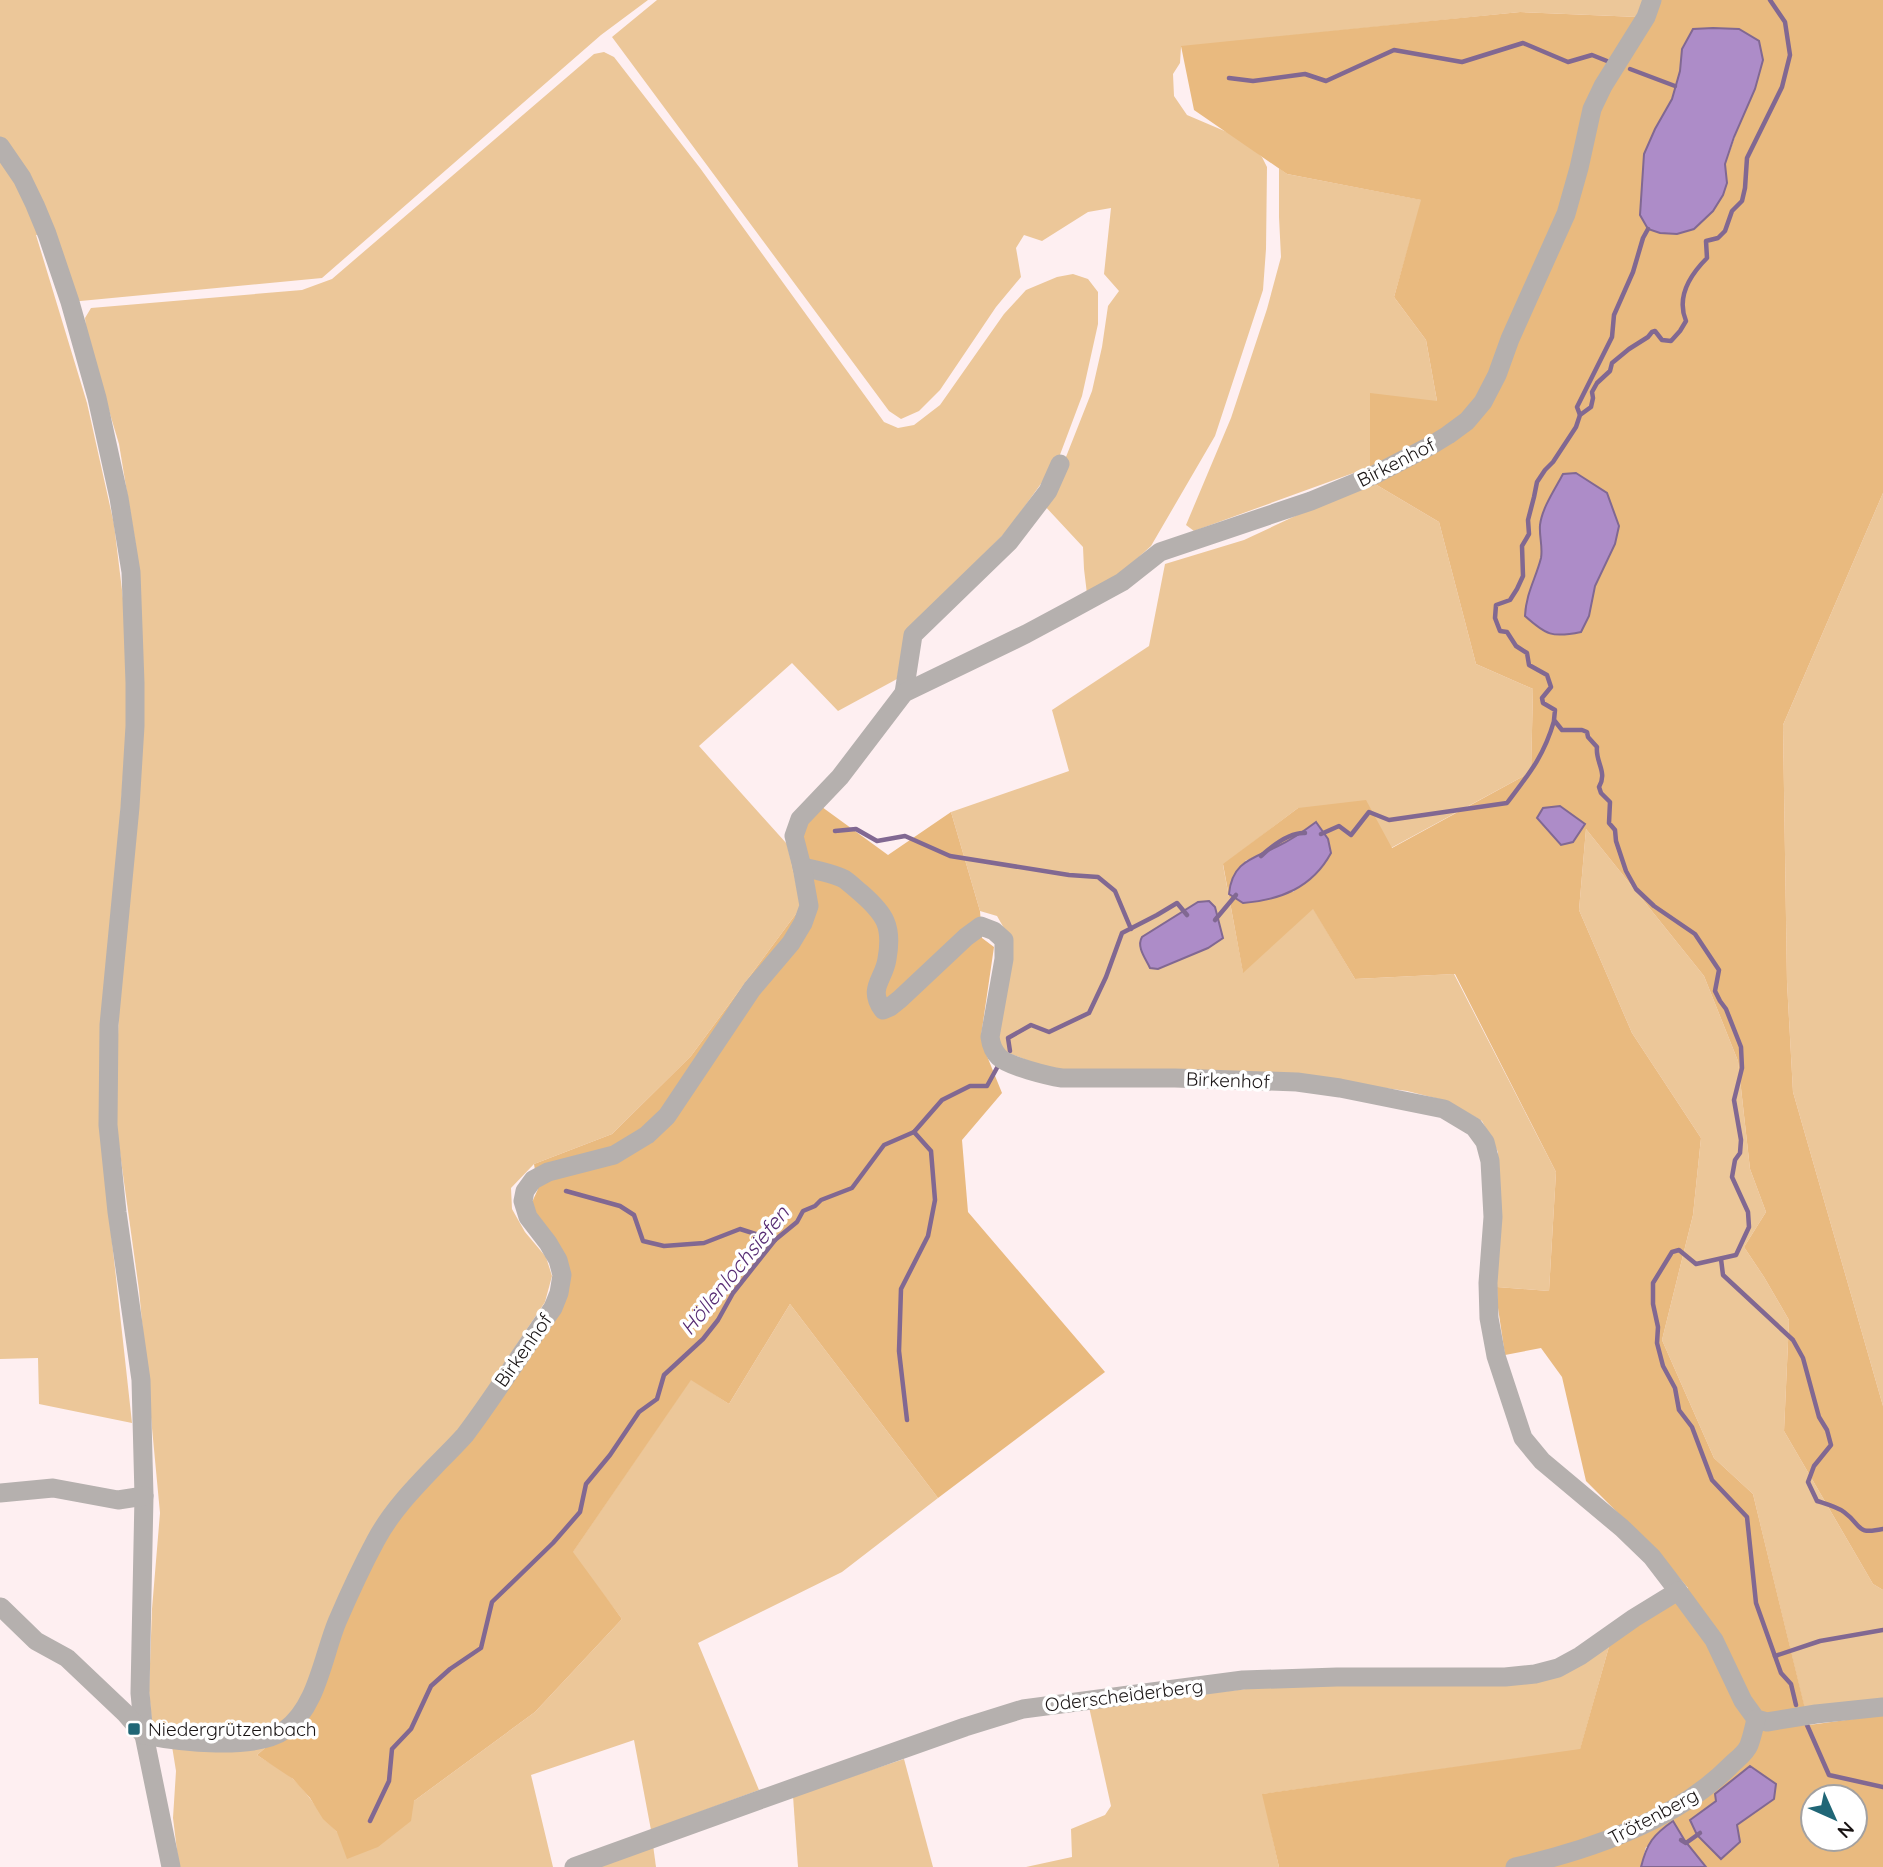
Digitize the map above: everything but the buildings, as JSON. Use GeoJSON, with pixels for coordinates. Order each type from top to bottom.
{"type":"FeatureCollection","features":[{"type":"Feature","properties":{"kind":"street","name":"Birkenhof"},"geometry":{"type":"LineString","coordinates":[[144,1735],[201,1742],[248,1741],[276,1735],[287,1729],[298,1717],[324,1664],[336,1624],[383,1529],[410,1492],[463,1437],[553,1308],[562,1275],[558,1260],[528,1217],[523,1201],[526,1191],[533,1180],[548,1172],[614,1155],[647,1135],[667,1116],[752,989],[791,943],[803,923],[809,906],[794,836],[800,819],[839,777],[904,693],[1068,612],[1122,582],[1160,552],[1311,501],[1374,475],[1430,446],[1467,421],[1483,402],[1497,375],[1510,339],[1566,214],[1580,169],[1592,109],[1603,86],[1646,17],[1652,0]]}},
{"type":"Feature","properties":{"kind":"street"},"geometry":{"type":"LineString","coordinates":[[0,146],[22,178],[35,205],[74,313],[97,398],[119,498],[131,572],[135,726],[109,1025],[108,1125],[117,1212],[141,1380],[144,1496],[140,1693],[144,1735],[171,1867]]}},
{"type":"Feature","properties":{"kind":"street","name":"Birkenhof"},"geometry":{"type":"LineString","coordinates":[[904,693],[913,635],[1009,542],[1048,491],[1060,464]]}},
{"type":"Feature","properties":{"kind":"street","name":"Birkenhof"},"geometry":{"type":"LineString","coordinates":[[802,867],[844,879],[879,909],[887,924],[889,943],[887,962],[876,991],[877,1001],[883,1010],[901,999],[981,926],[994,931],[1004,940],[1004,959],[990,1037],[992,1048],[1000,1059],[1048,1076],[1297,1082],[1340,1088],[1444,1109],[1474,1127],[1485,1142],[1490,1161],[1493,1217],[1488,1283],[1489,1318],[1496,1356],[1523,1438],[1542,1461],[1622,1528],[1652,1557],[1678,1591]]}},
{"type":"Feature","properties":{"kind":"street"},"geometry":{"type":"LineString","coordinates":[[0,1493],[53,1488],[118,1500],[144,1496]]}},
{"type":"Feature","properties":{"kind":"street"},"geometry":{"type":"LineString","coordinates":[[1678,1591],[1714,1640],[1743,1701],[1756,1719],[1768,1722],[1883,1707]]}},
{"type":"Feature","properties":{"kind":"street","name":"Oderscheiderberg"},"geometry":{"type":"LineString","coordinates":[[574,1867],[1023,1709],[1243,1680],[1505,1677],[1535,1674],[1558,1668],[1580,1656],[1678,1591]]}},
{"type":"Feature","properties":{"kind":"street"},"geometry":{"type":"LineString","coordinates":[[1,1607],[36,1641],[67,1658],[125,1713],[144,1735]]}},
{"type":"Feature","properties":{"kind":"street","name":"Trötenberg"},"geometry":{"type":"LineString","coordinates":[[1515,1867],[1601,1843],[1667,1813],[1705,1788],[1749,1747],[1756,1719]]}},
{"type":"Feature","properties":{"kind":"shaded area"},"geometry":{"type":"Polygon","coordinates":[[[0,0],[648,0],[601,35],[322,278],[70,302],[46,234],[36,235],[87,403],[114,524],[125,615],[128,705],[99,1123],[132,1423],[39,1404],[38,1358],[0,1359],[0,0]]]}},
{"type":"Feature","properties":{"kind":"shaded area"},"geometry":{"type":"Polygon","coordinates":[[[657,0],[1645,0],[1638,17],[1520,12],[1181,47],[1180,63],[1173,74],[1174,96],[1187,115],[1241,138],[1262,157],[1267,167],[1263,290],[1215,436],[1151,546],[1120,574],[1087,594],[1083,547],[1043,504],[1064,462],[1092,391],[1108,306],[1119,291],[1104,274],[1111,208],[1088,212],[1042,241],[1024,235],[1016,248],[1021,277],[996,307],[940,390],[919,411],[901,419],[889,411],[612,37],[657,0]]]}},
{"type":"Feature","properties":{"kind":"shaded area"},"geometry":{"type":"Polygon","coordinates":[[[1659,0],[1883,0],[1883,493],[1783,725],[1787,982],[1793,1092],[1883,1406],[1883,1590],[1873,1584],[1784,1431],[1789,1320],[1744,1247],[1766,1212],[1750,1169],[1738,1061],[1704,976],[1586,829],[1579,910],[1632,1033],[1701,1138],[1693,1215],[1662,1340],[1714,1458],[1753,1494],[1809,1725],[1883,1715],[1883,1867],[1706,1867],[1685,1841],[1646,1847],[1641,1867],[1279,1867],[1262,1794],[1580,1749],[1610,1643],[1667,1606],[1688,1588],[1659,1554],[1586,1481],[1562,1377],[1541,1348],[1505,1355],[1497,1287],[1549,1291],[1556,1172],[1455,974],[1355,979],[1313,909],[1243,973],[1223,864],[1298,808],[1366,800],[1392,848],[1531,772],[1533,689],[1476,664],[1439,522],[1370,481],[1370,393],[1437,401],[1426,340],[1394,297],[1421,200],[1287,174],[1194,110],[1181,46],[1520,12],[1638,17],[1659,0]],[[1693,29],[1682,48],[1680,71],[1672,99],[1655,129],[1694,230],[1713,211],[1723,195],[1727,183],[1725,165],[1743,114],[1739,29],[1693,29]],[[1316,823],[1277,847],[1245,861],[1293,892],[1327,860],[1328,839],[1316,823]],[[1750,1766],[1716,1794],[1716,1801],[1690,1820],[1737,1825],[1774,1799],[1750,1766]]]}},
{"type":"Feature","properties":{"kind":"shaded area"},"geometry":{"type":"Polygon","coordinates":[[[1693,29],[1739,29],[1759,41],[1763,60],[1755,89],[1725,164],[1727,183],[1723,195],[1713,211],[1694,229],[1677,234],[1660,233],[1648,229],[1640,215],[1644,154],[1672,99],[1680,71],[1682,49],[1693,29]]]}},
{"type":"Feature","properties":{"kind":"shaded area"},"geometry":{"type":"Polygon","coordinates":[[[604,52],[614,57],[700,168],[884,422],[898,428],[914,425],[940,405],[1004,314],[1026,290],[1057,277],[1073,274],[1088,279],[1098,292],[1098,324],[1082,396],[1058,460],[1007,531],[906,631],[897,679],[838,711],[792,663],[699,746],[787,844],[801,907],[691,1056],[612,1134],[534,1164],[511,1188],[512,1209],[525,1232],[546,1257],[552,1276],[545,1302],[461,1428],[287,1729],[257,1755],[294,1780],[337,1832],[414,1801],[535,1712],[622,1619],[572,1553],[691,1379],[729,1404],[790,1304],[938,1498],[842,1572],[698,1643],[759,1790],[651,1830],[634,1740],[531,1775],[553,1867],[179,1867],[173,1818],[176,1771],[171,1740],[179,1731],[164,1730],[152,1723],[149,1691],[160,1513],[139,1290],[115,1117],[136,547],[119,444],[87,337],[85,318],[91,308],[302,290],[332,279],[594,54],[604,52]]]}},
{"type":"Feature","properties":{"kind":"shaded area"},"geometry":{"type":"Polygon","coordinates":[[[1279,168],[1287,174],[1422,200],[1394,297],[1426,340],[1437,401],[1370,467],[1194,531],[1186,525],[1231,418],[1281,257],[1279,168]]]}},
{"type":"Feature","properties":{"kind":"shaded area"},"geometry":{"type":"Polygon","coordinates":[[[1576,473],[1607,493],[1619,526],[1615,544],[1595,586],[1589,616],[1581,632],[1556,635],[1544,631],[1525,616],[1529,593],[1541,558],[1540,525],[1543,512],[1563,474],[1576,473]]]}},
{"type":"Feature","properties":{"kind":"shaded area"},"geometry":{"type":"Polygon","coordinates":[[[1370,481],[1439,522],[1476,664],[1533,689],[1531,772],[1391,848],[1298,808],[1223,865],[1243,972],[1313,908],[1355,979],[1454,974],[1556,1172],[1549,1291],[1497,1287],[1498,1152],[1482,1121],[1447,1101],[1407,1091],[1301,1077],[1057,1072],[996,1048],[1012,942],[997,916],[980,911],[951,812],[1069,771],[1052,710],[1149,646],[1165,564],[1244,540],[1370,481]],[[1197,902],[1142,937],[1140,941],[1158,969],[1208,948],[1197,902]]]}},
{"type":"Feature","properties":{"kind":"shaded area"},"geometry":{"type":"Polygon","coordinates":[[[1883,493],[1883,1406],[1793,1092],[1787,982],[1783,725],[1883,493]]]}},
{"type":"Feature","properties":{"kind":"shaded area"},"geometry":{"type":"Polygon","coordinates":[[[1560,806],[1585,824],[1573,842],[1561,845],[1537,818],[1543,808],[1560,806]]]}},
{"type":"Feature","properties":{"kind":"shaded area"},"geometry":{"type":"Polygon","coordinates":[[[822,807],[888,855],[951,812],[980,911],[982,938],[994,947],[981,1036],[1002,1093],[962,1140],[968,1212],[1105,1372],[938,1498],[790,1304],[729,1404],[691,1380],[573,1552],[622,1619],[535,1712],[414,1801],[411,1821],[378,1847],[347,1859],[337,1832],[323,1819],[310,1798],[293,1779],[257,1755],[287,1729],[367,1559],[463,1437],[562,1275],[528,1217],[538,1189],[534,1164],[612,1134],[691,1056],[801,907],[787,844],[822,807]]]}},
{"type":"Feature","properties":{"kind":"shaded area"},"geometry":{"type":"Polygon","coordinates":[[[1316,822],[1328,839],[1331,853],[1305,883],[1282,895],[1257,901],[1243,903],[1229,894],[1234,874],[1245,862],[1288,841],[1316,822]]]}},
{"type":"Feature","properties":{"kind":"shaded area"},"geometry":{"type":"Polygon","coordinates":[[[1586,829],[1704,976],[1738,1061],[1750,1169],[1766,1212],[1744,1247],[1789,1320],[1784,1431],[1873,1584],[1883,1590],[1883,1700],[1805,1710],[1753,1494],[1714,1458],[1662,1340],[1693,1215],[1701,1138],[1632,1033],[1579,910],[1586,829]]]}},
{"type":"Feature","properties":{"kind":"shaded area"},"geometry":{"type":"Polygon","coordinates":[[[1209,901],[1215,907],[1223,938],[1208,948],[1158,969],[1150,968],[1141,949],[1142,937],[1198,902],[1209,901]]]}},
{"type":"Feature","properties":{"kind":"shaded area"},"geometry":{"type":"Polygon","coordinates":[[[1610,1643],[1580,1750],[1263,1794],[1279,1867],[1026,1867],[1072,1857],[1071,1829],[1105,1815],[1111,1806],[1089,1707],[1272,1686],[1482,1685],[1610,1643]]]}},
{"type":"Feature","properties":{"kind":"shaded area"},"geometry":{"type":"Polygon","coordinates":[[[904,1759],[933,1867],[798,1867],[793,1796],[904,1759]]]}},
{"type":"Feature","properties":{"kind":"shaded area"},"geometry":{"type":"Polygon","coordinates":[[[1750,1766],[1776,1784],[1774,1799],[1737,1825],[1740,1842],[1721,1859],[1697,1835],[1690,1820],[1716,1801],[1715,1794],[1750,1766]]]}},
{"type":"Feature","properties":{"kind":"shaded area"},"geometry":{"type":"Polygon","coordinates":[[[1673,1821],[1706,1867],[1641,1867],[1652,1840],[1673,1821]]]}},
{"type":"Feature","properties":{"kind":"shaded area"},"geometry":{"type":"Polygon","coordinates":[[[653,1845],[656,1867],[593,1867],[653,1845]]]}},
{"type":"Feature","properties":{"kind":"waterway"},"geometry":{"type":"LineString","coordinates":[[1770,0],[1785,22],[1790,55],[1782,87],[1747,158],[1742,201],[1732,211],[1725,231],[1718,238],[1706,241],[1707,258],[1686,287],[1683,303],[1686,321],[1680,331],[1671,341],[1662,340],[1655,331],[1652,332],[1612,363],[1610,371],[1592,392],[1591,407],[1580,415],[1576,427],[1537,482],[1528,520],[1529,534],[1522,546],[1523,576],[1510,600],[1496,605],[1495,618],[1500,631],[1507,632],[1516,646],[1527,653],[1529,665],[1547,675],[1551,687],[1542,698],[1543,703],[1555,710],[1554,720],[1562,730],[1587,732],[1597,747],[1602,772],[1599,787],[1610,802],[1609,823],[1615,830],[1626,871],[1636,889],[1654,906],[1695,934],[1719,970],[1715,991],[1726,1009],[1741,1047],[1742,1068],[1734,1100],[1741,1140],[1740,1153],[1735,1160],[1732,1177],[1748,1212],[1749,1227],[1736,1255],[1696,1264],[1679,1250],[1672,1252],[1653,1283],[1653,1304],[1658,1327],[1657,1343],[1663,1366],[1675,1388],[1679,1410],[1692,1427],[1712,1480],[1747,1517],[1756,1603],[1781,1673],[1791,1684],[1796,1705]]}},
{"type":"Feature","properties":{"kind":"waterway"},"geometry":{"type":"LineString","coordinates":[[1229,78],[1253,81],[1305,74],[1326,81],[1394,50],[1462,62],[1523,43],[1568,62],[1592,55],[1607,61]]}},
{"type":"Feature","properties":{"kind":"waterway"},"geometry":{"type":"LineString","coordinates":[[1630,69],[1675,86]]}},
{"type":"Feature","properties":{"kind":"waterway"},"geometry":{"type":"LineString","coordinates":[[1580,415],[1577,407],[1612,337],[1614,315],[1648,229]]}},
{"type":"Feature","properties":{"kind":"waterway","name":"Höllenlochsiefen"},"geometry":{"type":"LineString","coordinates":[[1321,834],[1339,826],[1351,835],[1369,812],[1389,820],[1507,803],[1541,755],[1554,721]]}},
{"type":"Feature","properties":{"kind":"waterway"},"geometry":{"type":"LineString","coordinates":[[835,831],[856,829],[877,841],[905,836],[950,856],[1098,877],[1115,891],[1131,929]]}},
{"type":"Feature","properties":{"kind":"waterway","name":"Höllenlochsiefen"},"geometry":{"type":"LineString","coordinates":[[1261,856],[1287,837],[1305,833]]}},
{"type":"Feature","properties":{"kind":"waterway","name":"Höllenlochsiefen"},"geometry":{"type":"LineString","coordinates":[[1215,920],[1236,895]]}},
{"type":"Feature","properties":{"kind":"waterway","name":"Höllenlochsiefen"},"geometry":{"type":"LineString","coordinates":[[1010,1051],[1008,1038],[1031,1025],[1049,1032],[1089,1013],[1122,933],[1177,903],[1187,915]]}},
{"type":"Feature","properties":{"kind":"waterway","name":"Höllenlochsiefen"},"geometry":{"type":"LineString","coordinates":[[370,1821],[389,1781],[392,1749],[411,1729],[431,1686],[481,1648],[492,1602],[553,1543],[580,1512],[586,1484],[610,1455],[639,1412],[657,1399],[664,1375],[703,1339],[718,1320],[733,1293],[775,1240],[797,1222],[803,1211],[821,1200],[852,1188],[884,1145],[914,1132],[942,1100],[970,1086],[987,1086],[998,1066]]}},
{"type":"Feature","properties":{"kind":"waterway"},"geometry":{"type":"LineString","coordinates":[[907,1420],[899,1351],[901,1289],[928,1236],[935,1200],[931,1151],[914,1132]]}},
{"type":"Feature","properties":{"kind":"waterway"},"geometry":{"type":"LineString","coordinates":[[566,1191],[620,1206],[634,1215],[643,1241],[664,1246],[704,1243],[740,1229],[775,1240]]}},
{"type":"Feature","properties":{"kind":"waterway"},"geometry":{"type":"LineString","coordinates":[[1721,1259],[1723,1275],[1793,1340],[1803,1358],[1819,1417],[1827,1430],[1831,1445],[1814,1466],[1808,1482],[1817,1501],[1841,1510],[1863,1530],[1883,1529]]}},
{"type":"Feature","properties":{"kind":"waterway"},"geometry":{"type":"LineString","coordinates":[[1775,1656],[1820,1641],[1883,1630]]}},
{"type":"Feature","properties":{"kind":"waterway"},"geometry":{"type":"LineString","coordinates":[[1807,1725],[1829,1775],[1883,1787]]}},
{"type":"Feature","properties":{"kind":"waterway"},"geometry":{"type":"LineString","coordinates":[[1681,1840],[1686,1843],[1700,1833]]}},
{"type":"Feature","properties":{"kind":"place","name":"Niedergrützenbach"},"geometry":{"type":"Point","coordinates":[134,1729]}}]}
